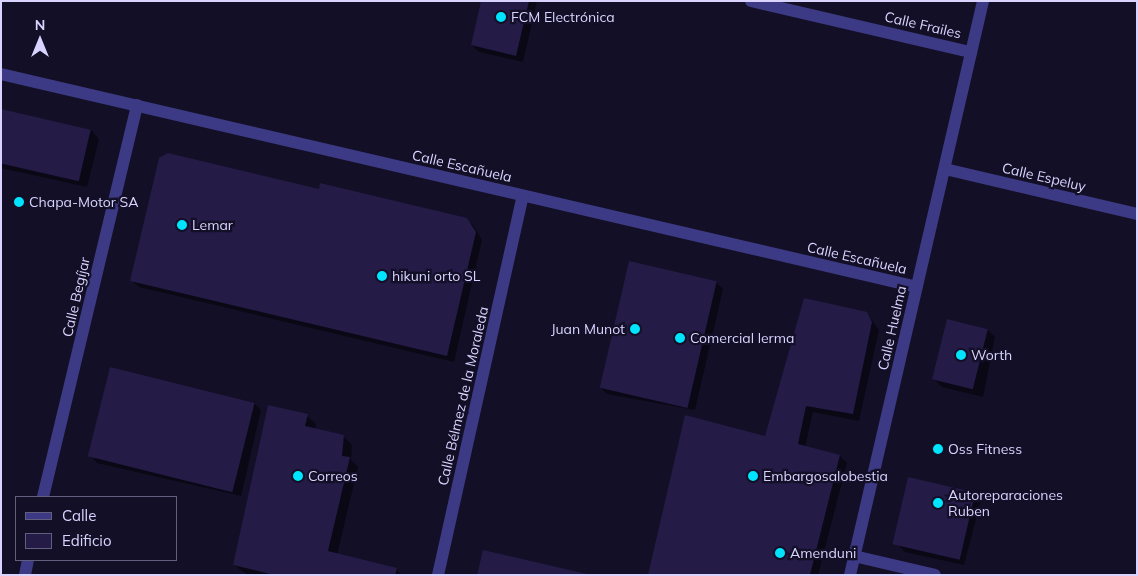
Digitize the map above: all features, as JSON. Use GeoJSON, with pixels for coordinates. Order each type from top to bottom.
{"type":"FeatureCollection","features":[{"type":"Feature","properties":{"kind":"street","name":"Calle Frailes"},"geometry":{"type":"LineString","coordinates":[[751,1],[971,52]]}},
{"type":"Feature","properties":{"kind":"street","name":"Calle Huelma"},"geometry":{"type":"LineString","coordinates":[[850,575],[983,1]]}},
{"type":"Feature","properties":{"kind":"street","name":"Calle Escañuela"},"geometry":{"type":"LineString","coordinates":[[1,74],[137,104],[916,288]]}},
{"type":"Feature","properties":{"kind":"street","name":"Calle Begíjar"},"geometry":{"type":"LineString","coordinates":[[43,496],[137,104]]}},
{"type":"Feature","properties":{"kind":"street","name":"Calle Espeluy"},"geometry":{"type":"LineString","coordinates":[[945,169],[1137,214]]}},
{"type":"Feature","properties":{"kind":"street","name":"Calle Bélmez de la Moraleda"},"geometry":{"type":"LineString","coordinates":[[438,575],[523,196]]}},
{"type":"Feature","properties":{"kind":"street"},"geometry":{"type":"LineString","coordinates":[[854,556],[935,575]]}},
{"type":"Feature","properties":{"kind":"street"},"geometry":{"type":"LineString","coordinates":[[25,575],[28,561]]}},
{"type":"Feature","properties":{"kind":"building"},"geometry":{"type":"Polygon","coordinates":[[[481,1],[529,1],[516,56],[471,45],[481,1]]]}},
{"type":"Feature","properties":{"kind":"building"},"geometry":{"type":"Polygon","coordinates":[[[1,109],[91,130],[79,181],[1,163],[1,109]]]}},
{"type":"Feature","properties":{"kind":"building"},"geometry":{"type":"Polygon","coordinates":[[[168,153],[319,189],[320,183],[467,218],[476,232],[447,356],[130,281],[159,158],[168,153]]]}},
{"type":"Feature","properties":{"kind":"building"},"geometry":{"type":"Polygon","coordinates":[[[629,261],[717,281],[687,408],[600,388],[629,261]]]}},
{"type":"Feature","properties":{"kind":"building"},"geometry":{"type":"Polygon","coordinates":[[[804,298],[867,312],[872,322],[853,414],[806,406],[798,444],[840,455],[810,575],[648,575],[685,415],[765,436],[804,298]]]}},
{"type":"Feature","properties":{"kind":"building","name":"Worth"},"geometry":{"type":"Polygon","coordinates":[[[947,319],[988,329],[973,389],[932,379],[947,319]]]}},
{"type":"Feature","properties":{"kind":"building"},"geometry":{"type":"Polygon","coordinates":[[[110,367],[255,403],[232,492],[88,456],[110,367]]]}},
{"type":"Feature","properties":{"kind":"building","name":"Correos"},"geometry":{"type":"Polygon","coordinates":[[[268,405],[308,414],[305,426],[344,435],[342,456],[350,457],[328,551],[397,568],[395,575],[274,575],[233,565],[268,405]]]}},
{"type":"Feature","properties":{"kind":"building"},"geometry":{"type":"Polygon","coordinates":[[[908,477],[975,493],[960,560],[892,544],[908,477]]]}},
{"type":"Feature","properties":{"kind":"building"},"geometry":{"type":"Polygon","coordinates":[[[483,550],[587,574],[587,575],[477,575],[483,550]]]}},
{"type":"Feature","properties":{"kind":"place","name":"FCM Electrónica"},"geometry":{"type":"Point","coordinates":[501,17]}},
{"type":"Feature","properties":{"kind":"place","name":"Chapa-Motor SA"},"geometry":{"type":"Point","coordinates":[19,202]}},
{"type":"Feature","properties":{"kind":"place","name":"Lemar"},"geometry":{"type":"Point","coordinates":[182,225]}},
{"type":"Feature","properties":{"kind":"place","name":"hikuni orto SL"},"geometry":{"type":"Point","coordinates":[382,276]}},
{"type":"Feature","properties":{"kind":"place","name":"Juan Munot"},"geometry":{"type":"Point","coordinates":[635,329]}},
{"type":"Feature","properties":{"kind":"place","name":"Comercial lerma"},"geometry":{"type":"Point","coordinates":[680,338]}},
{"type":"Feature","properties":{"kind":"place","name":"Worth"},"geometry":{"type":"Point","coordinates":[961,355]}},
{"type":"Feature","properties":{"kind":"place","name":"Oss Fitness"},"geometry":{"type":"Point","coordinates":[938,449]}},
{"type":"Feature","properties":{"kind":"place","name":"Correos"},"geometry":{"type":"Point","coordinates":[298,476]}},
{"type":"Feature","properties":{"kind":"place","name":"Embargosalobestia"},"geometry":{"type":"Point","coordinates":[753,476]}},
{"type":"Feature","properties":{"kind":"place","name":"Autoreparaciones Ruben"},"geometry":{"type":"Point","coordinates":[938,503]}},
{"type":"Feature","properties":{"kind":"place","name":"Amenduni"},"geometry":{"type":"Point","coordinates":[780,553]}}]}
